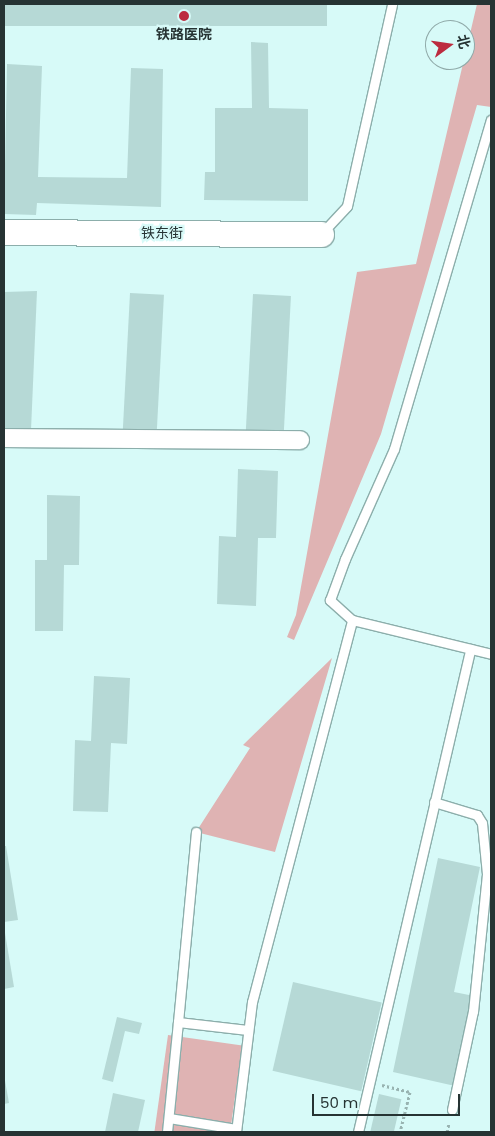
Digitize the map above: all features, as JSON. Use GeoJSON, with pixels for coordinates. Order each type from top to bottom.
{"type":"FeatureCollection","features":[{"type":"Feature","properties":{"kind":"street","name":"铁东街"},"geometry":{"type":"LineString","coordinates":[[4,232],[321,234]]}},
{"type":"Feature","properties":{"kind":"street"},"geometry":{"type":"LineString","coordinates":[[4,438],[300,440]]}},
{"type":"Feature","properties":{"kind":"lane"},"geometry":{"type":"LineString","coordinates":[[321,234],[347,206],[392,4]]}},
{"type":"Feature","properties":{"kind":"lane"},"geometry":{"type":"LineString","coordinates":[[491,120],[394,449],[330,600],[352,620],[491,654]]}},
{"type":"Feature","properties":{"kind":"lane"},"geometry":{"type":"LineString","coordinates":[[168,1118],[236,1131],[252,1002],[352,620]]}},
{"type":"Feature","properties":{"kind":"lane"},"geometry":{"type":"LineString","coordinates":[[358,1132],[470,649]]}},
{"type":"Feature","properties":{"kind":"lane"},"geometry":{"type":"LineString","coordinates":[[434,802],[477,816],[482,823],[488,874],[473,1011],[452,1110]]}},
{"type":"Feature","properties":{"kind":"lane"},"geometry":{"type":"LineString","coordinates":[[167,1132],[196,832]]}},
{"type":"Feature","properties":{"kind":"lane"},"geometry":{"type":"LineString","coordinates":[[178,1022],[248,1030]]}},
{"type":"Feature","properties":{"kind":"path"},"geometry":{"type":"LineString","coordinates":[[370,1081],[410,1092],[400,1132]]}},
{"type":"Feature","properties":{"kind":"shaded area"},"geometry":{"type":"Polygon","coordinates":[[[477,4],[491,4],[491,107],[477,105],[381,434],[294,640],[287,637],[296,615],[357,272],[416,264],[462,70],[475,70],[475,20],[473,20],[477,4]]]}},
{"type":"Feature","properties":{"kind":"shaded area"},"geometry":{"type":"Polygon","coordinates":[[[332,658],[275,852],[196,832],[250,748],[243,745],[332,658]]]}},
{"type":"Feature","properties":{"kind":"shaded area"},"geometry":{"type":"Polygon","coordinates":[[[168,1035],[242,1045],[230,1132],[154,1132],[168,1035]]]}},
{"type":"Feature","properties":{"kind":"building","name":"铁路医院"},"geometry":{"type":"Polygon","coordinates":[[[4,4],[327,4],[327,26],[4,26],[4,4]]]}},
{"type":"Feature","properties":{"kind":"building"},"geometry":{"type":"Polygon","coordinates":[[[251,42],[268,43],[269,108],[308,109],[308,201],[204,200],[205,172],[215,172],[215,108],[252,108],[251,42]]]}},
{"type":"Feature","properties":{"kind":"building"},"geometry":{"type":"Polygon","coordinates":[[[7,64],[42,66],[38,177],[127,178],[131,68],[163,69],[161,207],[37,203],[36,215],[4,214],[7,64]]]}},
{"type":"Feature","properties":{"kind":"building"},"geometry":{"type":"Polygon","coordinates":[[[37,291],[31,430],[4,429],[4,292],[37,291]]]}},
{"type":"Feature","properties":{"kind":"building"},"geometry":{"type":"Polygon","coordinates":[[[130,293],[164,295],[156,445],[122,443],[130,293]]]}},
{"type":"Feature","properties":{"kind":"building"},"geometry":{"type":"Polygon","coordinates":[[[253,294],[291,296],[283,442],[245,440],[253,294]]]}},
{"type":"Feature","properties":{"kind":"building"},"geometry":{"type":"Polygon","coordinates":[[[238,469],[278,471],[276,538],[258,538],[256,606],[217,604],[219,536],[236,537],[238,469]]]}},
{"type":"Feature","properties":{"kind":"building"},"geometry":{"type":"Polygon","coordinates":[[[47,495],[80,496],[79,565],[64,565],[63,631],[35,631],[35,560],[47,560],[47,495]]]}},
{"type":"Feature","properties":{"kind":"building"},"geometry":{"type":"Polygon","coordinates":[[[94,676],[130,678],[127,744],[111,743],[108,812],[73,811],[75,740],[91,741],[94,676]]]}},
{"type":"Feature","properties":{"kind":"building"},"geometry":{"type":"Polygon","coordinates":[[[4,846],[6,846],[18,920],[4,922],[4,846]]]}},
{"type":"Feature","properties":{"kind":"building"},"geometry":{"type":"Polygon","coordinates":[[[438,858],[480,867],[454,992],[474,996],[455,1086],[393,1072],[438,858]]]}},
{"type":"Feature","properties":{"kind":"building"},"geometry":{"type":"Polygon","coordinates":[[[4,927],[14,987],[4,989],[4,927]]]}},
{"type":"Feature","properties":{"kind":"building"},"geometry":{"type":"Polygon","coordinates":[[[293,982],[382,1002],[361,1091],[273,1071],[293,982]]]}},
{"type":"Feature","properties":{"kind":"building"},"geometry":{"type":"Polygon","coordinates":[[[117,1017],[142,1023],[139,1034],[125,1031],[113,1082],[102,1079],[117,1017]]]}},
{"type":"Feature","properties":{"kind":"building"},"geometry":{"type":"Polygon","coordinates":[[[4,1075],[9,1103],[4,1104],[4,1075]]]}},
{"type":"Feature","properties":{"kind":"building"},"geometry":{"type":"Polygon","coordinates":[[[113,1093],[145,1100],[138,1132],[105,1132],[113,1093]]]}},
{"type":"Feature","properties":{"kind":"building"},"geometry":{"type":"Polygon","coordinates":[[[379,1094],[401,1099],[394,1132],[370,1132],[379,1094]]]}},
{"type":"Feature","properties":{"kind":"place","name":"铁路医院"},"geometry":{"type":"Point","coordinates":[184,16]}}]}
